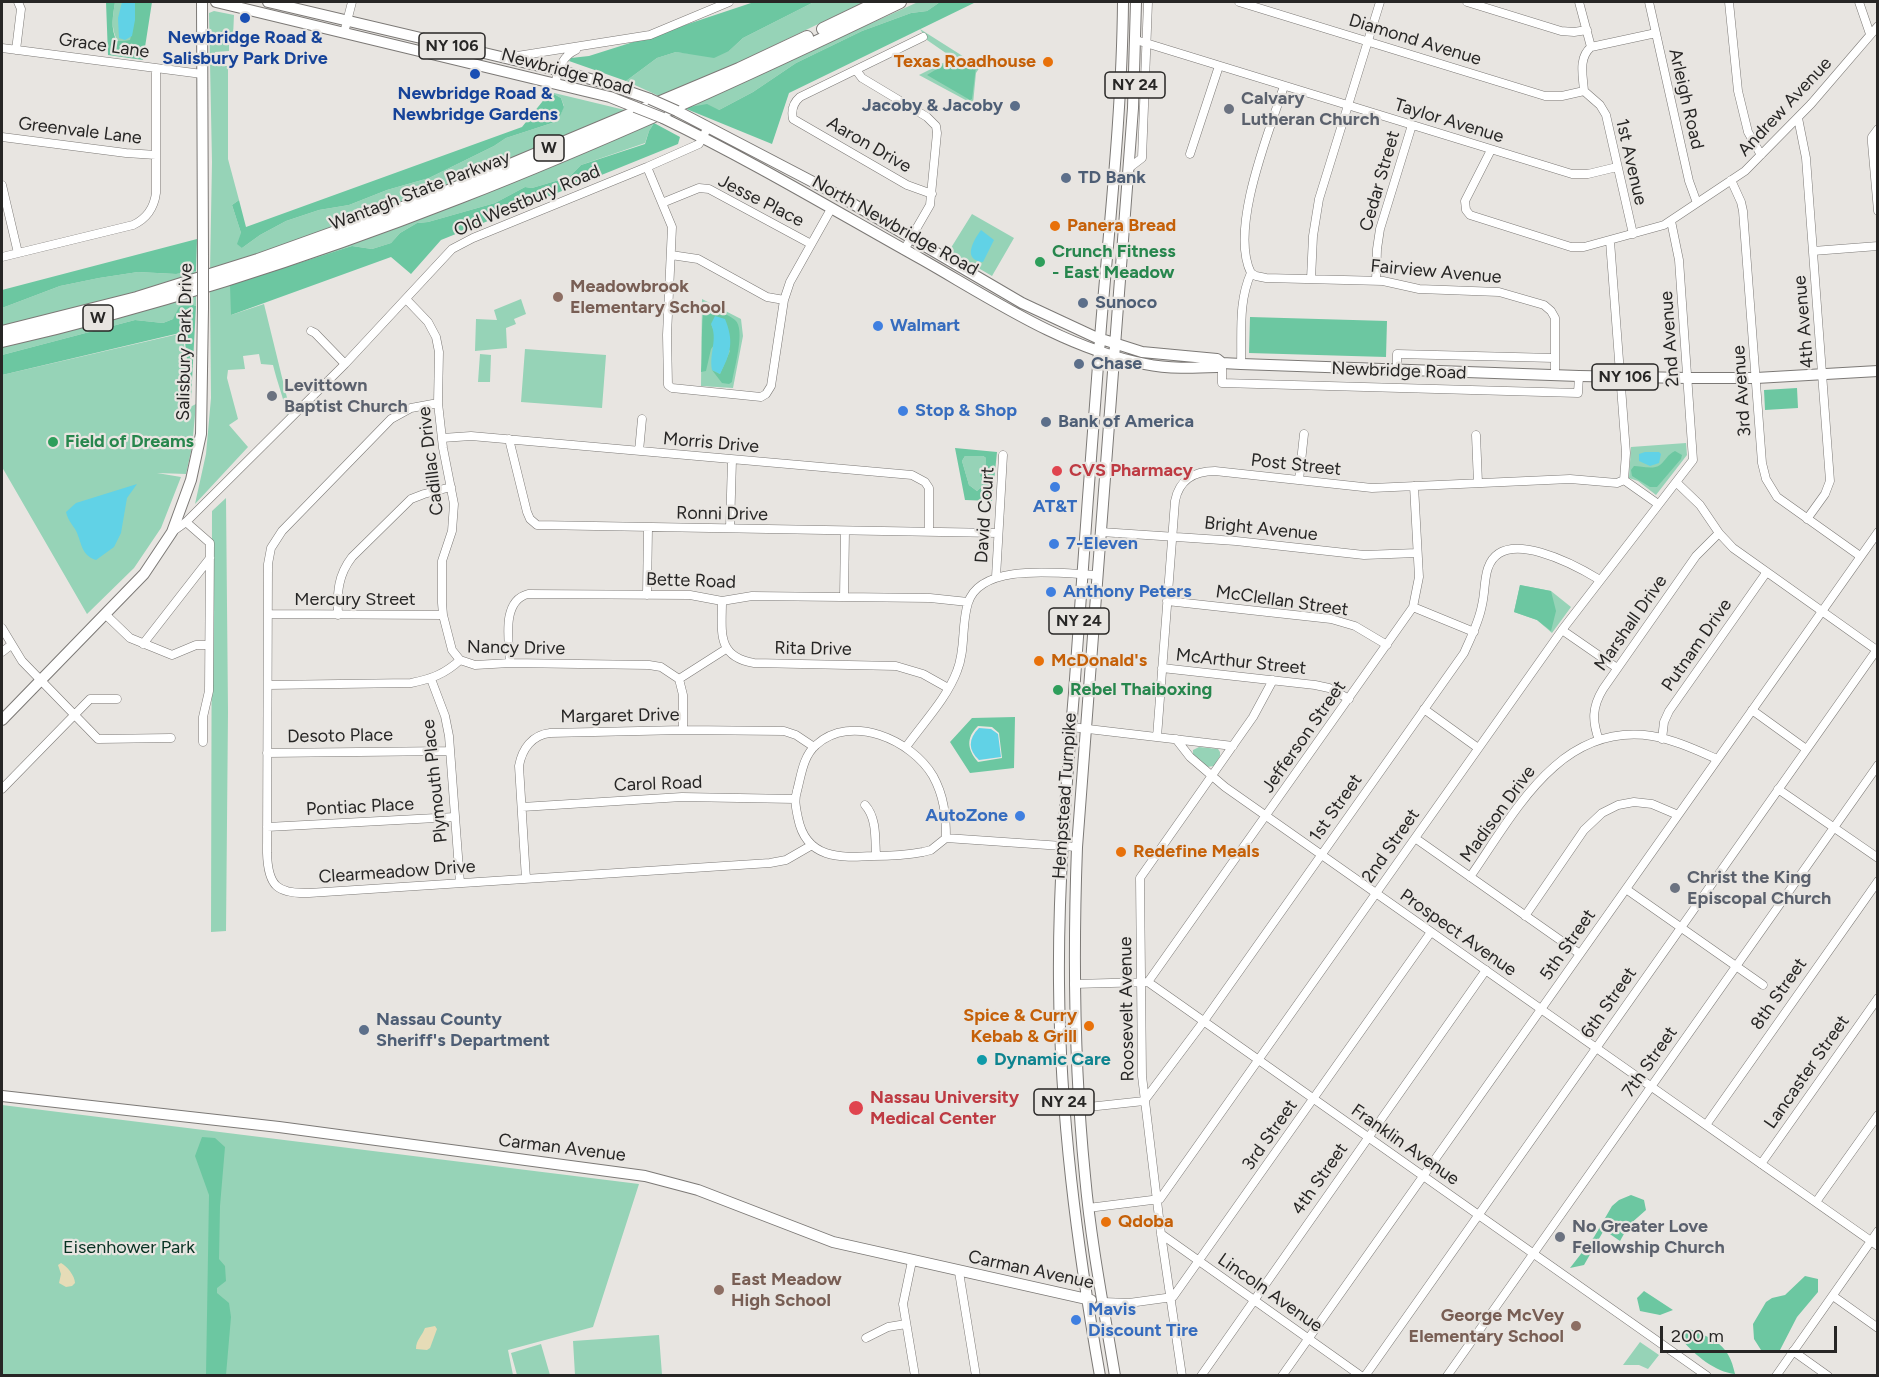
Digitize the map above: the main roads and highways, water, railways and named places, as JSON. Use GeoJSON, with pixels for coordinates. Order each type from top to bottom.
{"type":"FeatureCollection","features":[{"type":"Feature","properties":{"kind":"highway","name":"Wantagh State Parkway"},"geometry":{"type":"LineString","coordinates":[[2,332],[137,298],[249,263],[439,195],[739,69],[879,2]]}},
{"type":"Feature","properties":{"kind":"highway","name":"Wantagh State Parkway"},"geometry":{"type":"LineString","coordinates":[[2,341],[107,316],[181,294],[291,258],[440,204],[555,159],[683,104],[900,2]]}},
{"type":"Feature","properties":{"kind":"main road","name":"Salisbury Park Drive"},"geometry":{"type":"LineString","coordinates":[[2,720],[38,680],[144,574],[172,532],[191,480],[201,434],[202,2]]}},
{"type":"Feature","properties":{"kind":"main road","name":"Newbridge Road"},"geometry":{"type":"LineString","coordinates":[[216,2],[610,97],[663,118]]}},
{"type":"Feature","properties":{"kind":"main road","name":"Newbridge Road"},"geometry":{"type":"LineString","coordinates":[[268,2],[282,3],[347,21],[601,82],[677,111]]}},
{"type":"Feature","properties":{"kind":"main road","name":"Hempstead Turnpike"},"geometry":{"type":"LineString","coordinates":[[1100,1376],[1071,1193],[1062,1084],[1059,983],[1063,846],[1122,49],[1123,2]]}},
{"type":"Feature","properties":{"kind":"main road","name":"Hempstead Turnpike"},"geometry":{"type":"LineString","coordinates":[[1115,1376],[1088,1208],[1079,1108],[1074,984],[1077,847],[1134,108],[1136,2]]}},
{"type":"Feature","properties":{"kind":"main road"},"geometry":{"type":"LineString","coordinates":[[1122,49],[1129,50],[1131,56],[1134,108]]}},
{"type":"Feature","properties":{"kind":"main road","name":"North Newbridge Road"},"geometry":{"type":"LineString","coordinates":[[677,111],[705,132],[903,250],[1039,325],[1099,352],[1114,356]]}},
{"type":"Feature","properties":{"kind":"main road","name":"North Newbridge Road"},"geometry":{"type":"LineString","coordinates":[[663,118],[705,132],[836,194],[1022,303],[1100,338]]}},
{"type":"Feature","properties":{"kind":"main road"},"geometry":{"type":"LineString","coordinates":[[966,285],[973,275]]}},
{"type":"Feature","properties":{"kind":"main road","name":"Newbridge Road"},"geometry":{"type":"LineString","coordinates":[[1100,338],[1142,352],[1217,359],[1222,363],[1241,364],[1688,378],[1756,378],[1878,371]]}},
{"type":"Feature","properties":{"kind":"main road","name":"Newbridge Road"},"geometry":{"type":"LineString","coordinates":[[1114,356],[1145,365],[1176,368],[1217,367],[1222,363]]}},
{"type":"Feature","properties":{"kind":"main road","name":"Carman Avenue"},"geometry":{"type":"LineString","coordinates":[[2,1096],[279,1127],[641,1175],[698,1190],[833,1242],[959,1272],[1103,1302]]}},
{"type":"Feature","properties":{"kind":"water"},"geometry":{"type":"Polygon","coordinates":[[[122,2],[135,3],[132,36],[125,40],[119,38],[118,18],[122,2]]]}},
{"type":"Feature","properties":{"kind":"water"},"geometry":{"type":"Polygon","coordinates":[[[981,230],[994,240],[983,262],[977,261],[971,254],[975,239],[981,230]]]}},
{"type":"Feature","properties":{"kind":"water"},"geometry":{"type":"Polygon","coordinates":[[[715,316],[725,319],[730,334],[729,353],[720,374],[712,370],[711,364],[714,336],[711,324],[715,316]]]}},
{"type":"Feature","properties":{"kind":"water"},"geometry":{"type":"Polygon","coordinates":[[[1659,452],[1661,454],[1659,463],[1650,466],[1639,461],[1639,454],[1659,452]]]}},
{"type":"Feature","properties":{"kind":"water"},"geometry":{"type":"Polygon","coordinates":[[[137,484],[127,498],[121,533],[114,547],[96,560],[91,558],[84,551],[66,512],[76,503],[137,484]]]}},
{"type":"Feature","properties":{"kind":"water"},"geometry":{"type":"Polygon","coordinates":[[[979,728],[991,729],[998,734],[1001,757],[979,760],[975,756],[971,748],[971,740],[979,728]]]}},
{"type":"Feature","properties":{"kind":"place","name":"Newbridge Road & Salisbury Park Drive"},"geometry":{"type":"Point","coordinates":[245,18]}},
{"type":"Feature","properties":{"kind":"place","name":"Texas Roadhouse"},"geometry":{"type":"Point","coordinates":[1048,62]}},
{"type":"Feature","properties":{"kind":"place","name":"Newbridge Road & Newbridge Gardens"},"geometry":{"type":"Point","coordinates":[475,74]}},
{"type":"Feature","properties":{"kind":"place","name":"Jacoby & Jacoby"},"geometry":{"type":"Point","coordinates":[1015,106]}},
{"type":"Feature","properties":{"kind":"place","name":"Calvary Lutheran Church"},"geometry":{"type":"Point","coordinates":[1229,109]}},
{"type":"Feature","properties":{"kind":"place","name":"TD Bank"},"geometry":{"type":"Point","coordinates":[1066,178]}},
{"type":"Feature","properties":{"kind":"place","name":"Panera Bread"},"geometry":{"type":"Point","coordinates":[1055,226]}},
{"type":"Feature","properties":{"kind":"place","name":"Crunch Fitness - East Meadow"},"geometry":{"type":"Point","coordinates":[1040,262]}},
{"type":"Feature","properties":{"kind":"place","name":"Meadowbrook Elementary School"},"geometry":{"type":"Point","coordinates":[558,297]}},
{"type":"Feature","properties":{"kind":"place","name":"Sunoco"},"geometry":{"type":"Point","coordinates":[1083,303]}},
{"type":"Feature","properties":{"kind":"place","name":"Walmart"},"geometry":{"type":"Point","coordinates":[878,326]}},
{"type":"Feature","properties":{"kind":"place","name":"Chase"},"geometry":{"type":"Point","coordinates":[1079,364]}},
{"type":"Feature","properties":{"kind":"place","name":"Levittown Baptist Church"},"geometry":{"type":"Point","coordinates":[272,396]}},
{"type":"Feature","properties":{"kind":"place","name":"Stop & Shop"},"geometry":{"type":"Point","coordinates":[903,411]}},
{"type":"Feature","properties":{"kind":"place","name":"Bank of America"},"geometry":{"type":"Point","coordinates":[1046,422]}},
{"type":"Feature","properties":{"kind":"place","name":"Field of Dreams"},"geometry":{"type":"Point","coordinates":[53,442]}},
{"type":"Feature","properties":{"kind":"place","name":"CVS Pharmacy"},"geometry":{"type":"Point","coordinates":[1057,471]}},
{"type":"Feature","properties":{"kind":"place","name":"AT&T"},"geometry":{"type":"Point","coordinates":[1055,487]}},
{"type":"Feature","properties":{"kind":"place","name":"7-Eleven"},"geometry":{"type":"Point","coordinates":[1054,544]}},
{"type":"Feature","properties":{"kind":"place","name":"Anthony Peters"},"geometry":{"type":"Point","coordinates":[1051,592]}},
{"type":"Feature","properties":{"kind":"place","name":"McDonald's"},"geometry":{"type":"Point","coordinates":[1039,661]}},
{"type":"Feature","properties":{"kind":"place","name":"Rebel Thaiboxing"},"geometry":{"type":"Point","coordinates":[1058,690]}},
{"type":"Feature","properties":{"kind":"place","name":"AutoZone"},"geometry":{"type":"Point","coordinates":[1020,816]}},
{"type":"Feature","properties":{"kind":"place","name":"Redefine Meals"},"geometry":{"type":"Point","coordinates":[1121,852]}},
{"type":"Feature","properties":{"kind":"place","name":"Christ the King Episcopal Church"},"geometry":{"type":"Point","coordinates":[1675,888]}},
{"type":"Feature","properties":{"kind":"place","name":"Spice & Curry Kebab & Grill"},"geometry":{"type":"Point","coordinates":[1089,1026]}},
{"type":"Feature","properties":{"kind":"place","name":"Nassau County Sheriff's Department"},"geometry":{"type":"Point","coordinates":[364,1030]}},
{"type":"Feature","properties":{"kind":"place","name":"Dynamic Care"},"geometry":{"type":"Point","coordinates":[982,1060]}},
{"type":"Feature","properties":{"kind":"place","name":"Nassau University Medical Center"},"geometry":{"type":"Point","coordinates":[856,1108]}},
{"type":"Feature","properties":{"kind":"place","name":"Qdoba"},"geometry":{"type":"Point","coordinates":[1106,1222]}},
{"type":"Feature","properties":{"kind":"place","name":"No Greater Love Fellowship Church"},"geometry":{"type":"Point","coordinates":[1560,1237]}},
{"type":"Feature","properties":{"kind":"place","name":"East Meadow High School"},"geometry":{"type":"Point","coordinates":[719,1290]}},
{"type":"Feature","properties":{"kind":"place","name":"Mavis Discount Tire"},"geometry":{"type":"Point","coordinates":[1076,1320]}},
{"type":"Feature","properties":{"kind":"place","name":"George McVey Elementary School"},"geometry":{"type":"Point","coordinates":[1576,1326]}},
{"type":"Feature","properties":{"kind":"park label","name":"Eisenhower Park"},"geometry":{"type":"Point","coordinates":[129,1248]}}]}
